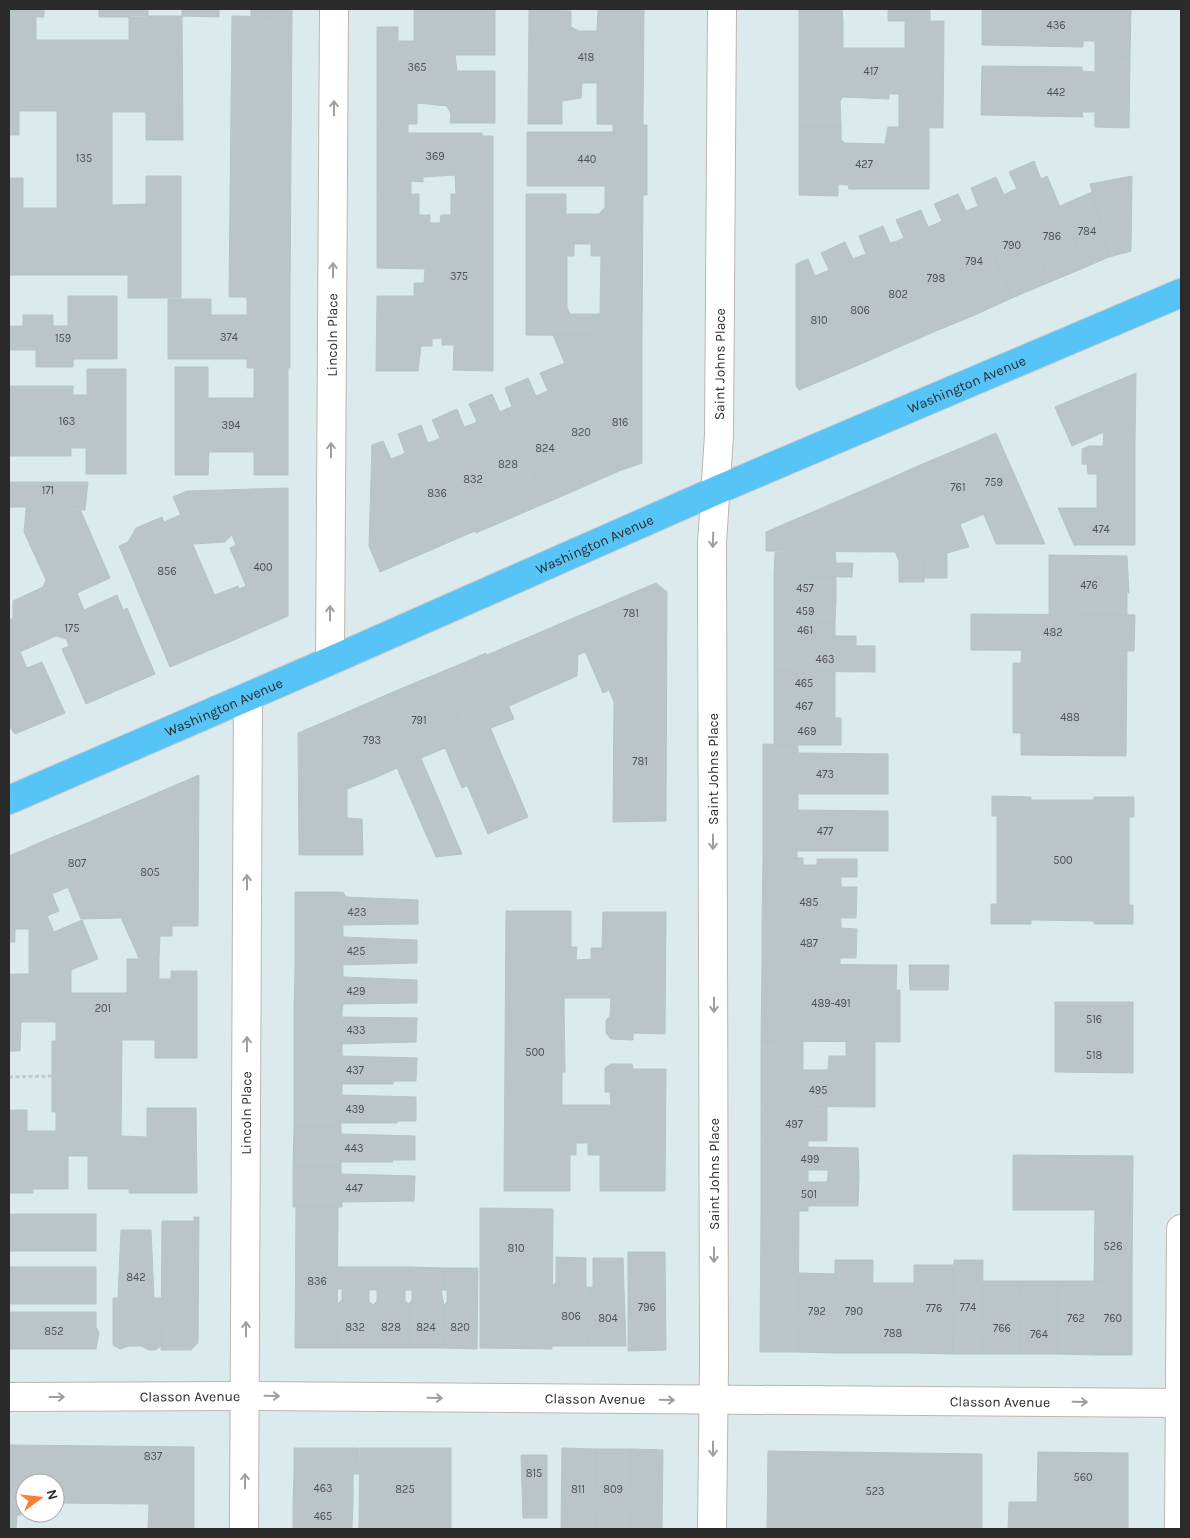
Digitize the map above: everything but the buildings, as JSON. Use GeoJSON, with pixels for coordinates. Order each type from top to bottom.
{"type":"FeatureCollection","features":[{"type":"Feature","properties":{"kind":"main road","name":"Washington Avenue"},"geometry":{"type":"LineString","coordinates":[[9,800],[716,491],[1181,293]]}},
{"type":"Feature","properties":{"kind":"street","name":"Lincoln Place"},"geometry":{"type":"LineString","coordinates":[[330,661],[334,9]]}},
{"type":"Feature","properties":{"kind":"street","name":"Saint Johns Place"},"geometry":{"type":"LineString","coordinates":[[712,1529],[712,544],[719,434],[722,9]]}},
{"type":"Feature","properties":{"kind":"street","name":"Lincoln Place"},"geometry":{"type":"LineString","coordinates":[[244,1529],[248,697]]}},
{"type":"Feature","properties":{"kind":"street"},"geometry":{"type":"LineString","coordinates":[[1179,1529],[1181,1229]]}},
{"type":"Feature","properties":{"kind":"street","name":"Classon Avenue"},"geometry":{"type":"LineString","coordinates":[[9,1397],[246,1396],[1181,1403]]}},
{"type":"Feature","properties":{"kind":"path"},"geometry":{"type":"LineString","coordinates":[[9,1077],[52,1076]]}}]}
